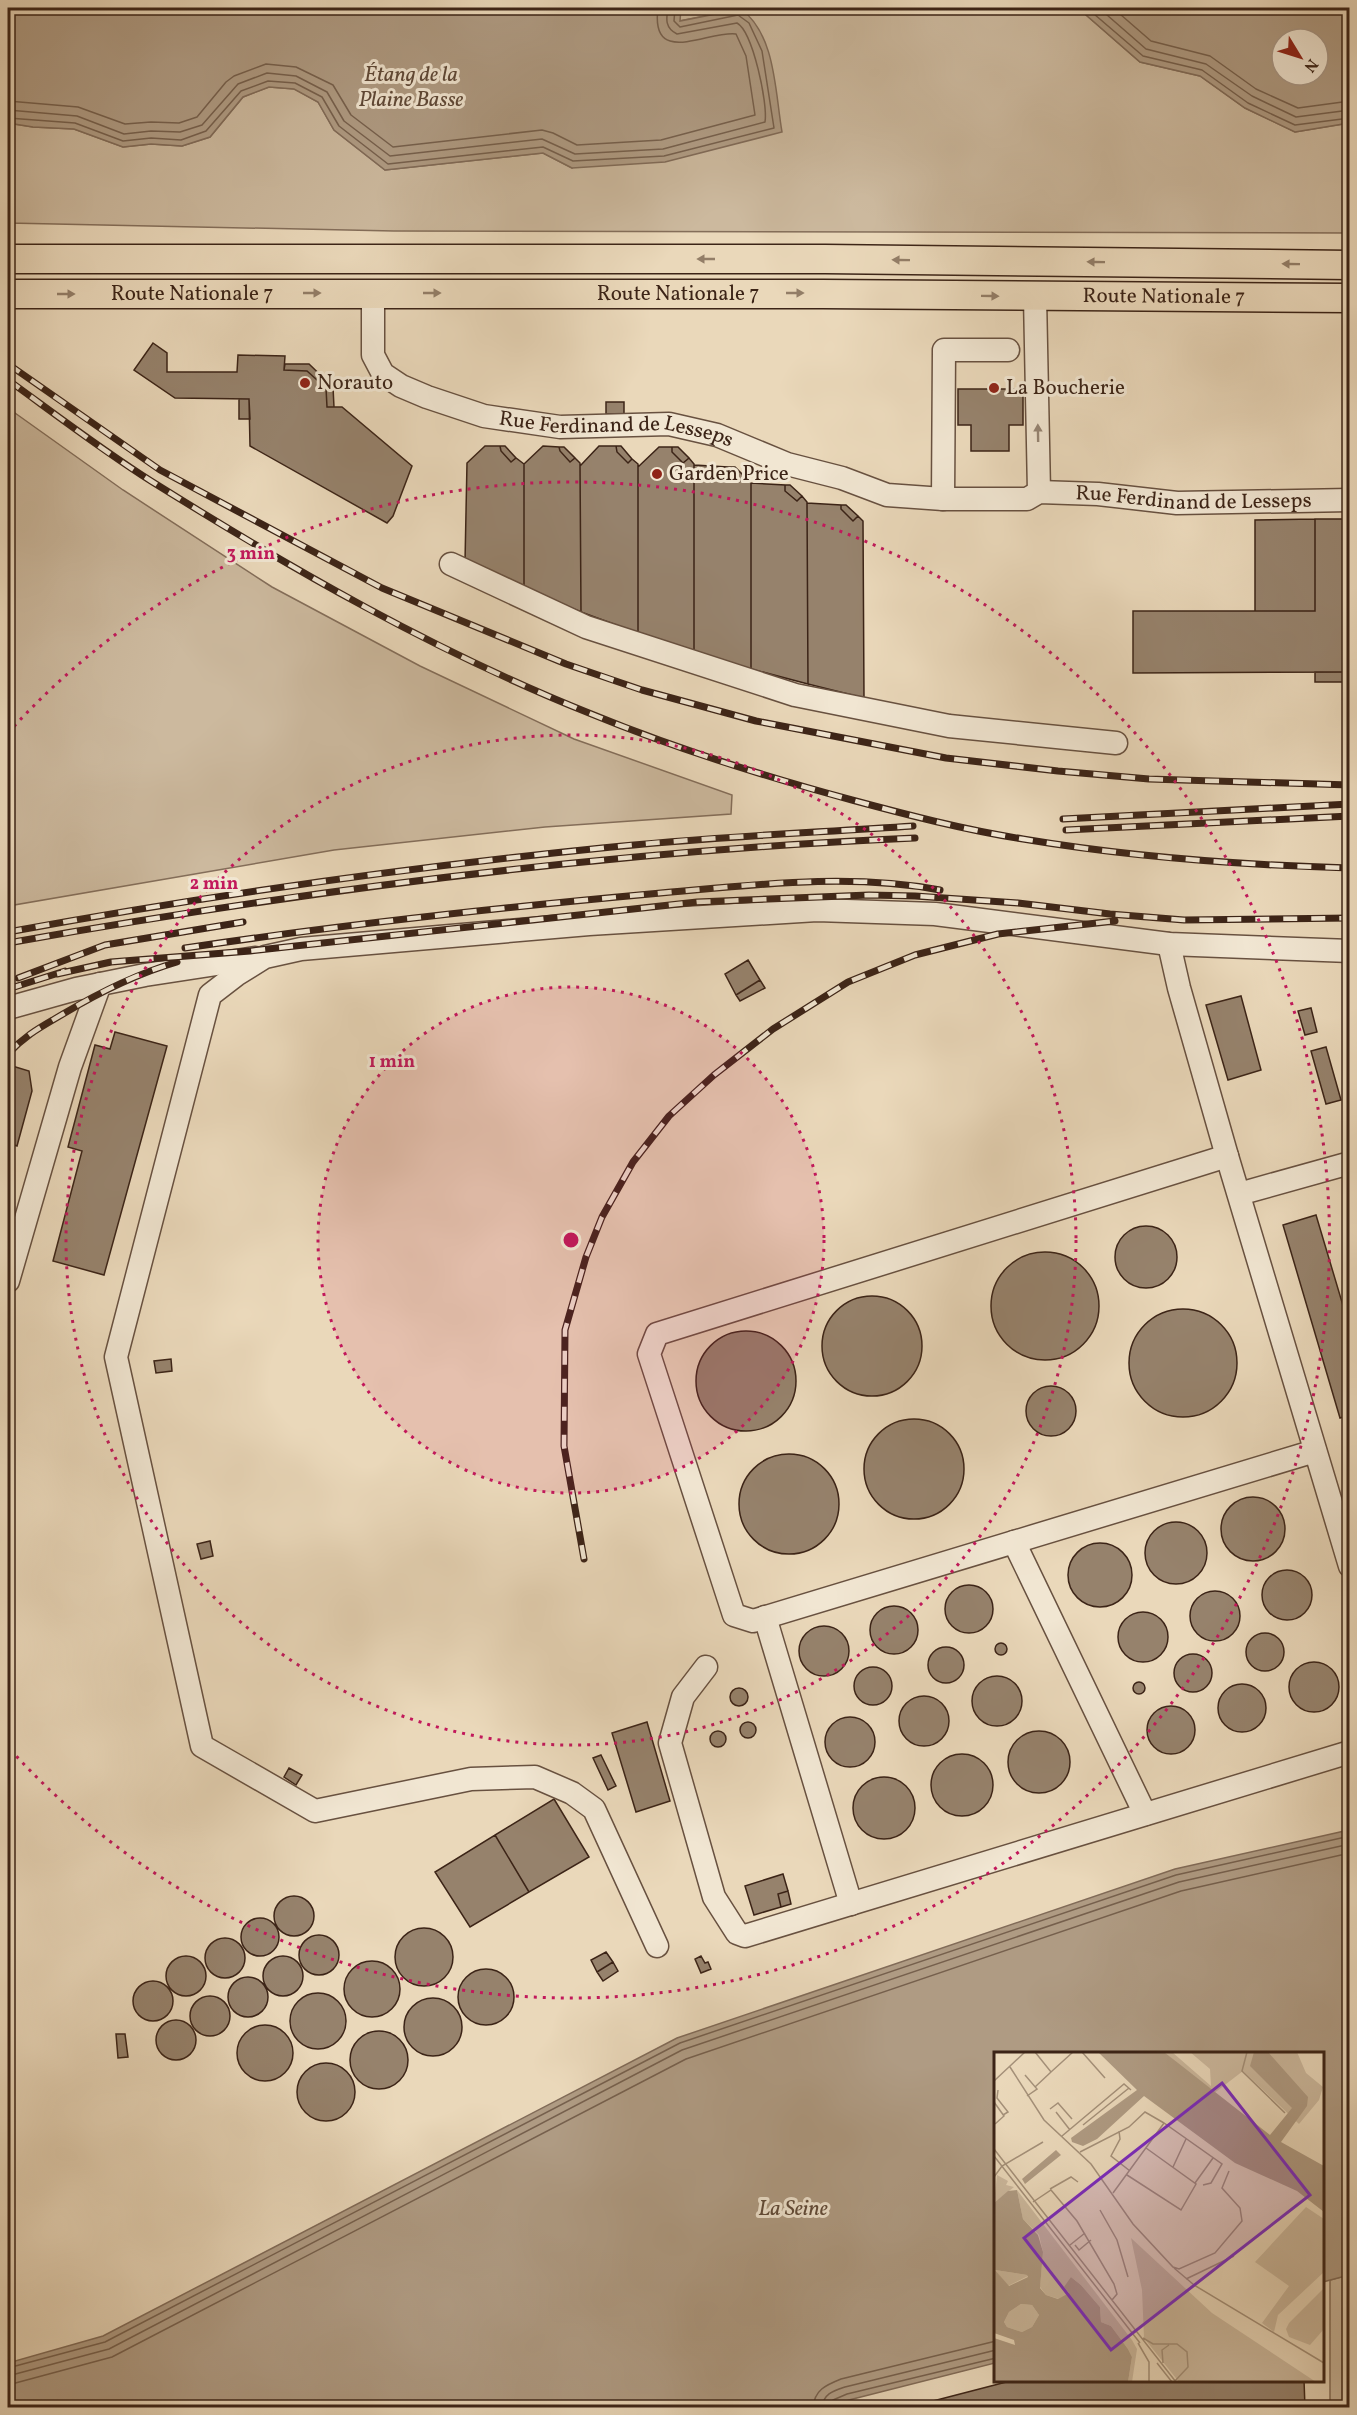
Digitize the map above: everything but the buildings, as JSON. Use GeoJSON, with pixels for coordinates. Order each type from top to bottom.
{"type":"FeatureCollection","features":[{"type":"Feature","properties":{"kind":"main road","name":"Route Nationale 7"},"geometry":{"type":"LineString","coordinates":[[8,259],[790,259],[1350,265]]}},
{"type":"Feature","properties":{"kind":"main road","name":"Route Nationale 7"},"geometry":{"type":"LineString","coordinates":[[8,294],[835,294],[1350,298]]}},
{"type":"Feature","properties":{"kind":"street","name":"Rue Ferdinand de Lesseps"},"geometry":{"type":"LineString","coordinates":[[374,293],[373,355],[383,374],[401,386],[427,397],[484,416],[560,427],[669,424],[717,435],[787,464],[842,478],[887,495],[943,499],[1027,499],[1039,492],[1098,494],[1177,504],[1350,500]]}},
{"type":"Feature","properties":{"kind":"street"},"geometry":{"type":"LineString","coordinates":[[1035,297],[1039,492]]}},
{"type":"Feature","properties":{"kind":"street"},"geometry":{"type":"LineString","coordinates":[[943,499],[944,350],[1008,350]]}},
{"type":"Feature","properties":{"kind":"street"},"geometry":{"type":"LineString","coordinates":[[451,564],[586,627],[795,695],[949,726],[1116,742]]}},
{"type":"Feature","properties":{"kind":"street"},"geometry":{"type":"LineString","coordinates":[[8,1008],[100,984],[301,949],[589,924],[817,910],[935,914],[1170,944],[1350,951]]}},
{"type":"Feature","properties":{"kind":"street"},"geometry":{"type":"LineString","coordinates":[[1170,944],[1179,988],[1227,1156],[1350,1566]]}},
{"type":"Feature","properties":{"kind":"street"},"geometry":{"type":"LineString","coordinates":[[265,957],[210,995],[116,1357],[202,1746],[315,1811],[471,1779],[535,1777],[572,1793],[594,1809],[657,1946]]}},
{"type":"Feature","properties":{"kind":"street"},"geometry":{"type":"LineString","coordinates":[[8,1281],[70,1067],[100,984]]}},
{"type":"Feature","properties":{"kind":"street"},"geometry":{"type":"LineString","coordinates":[[1227,1156],[657,1334],[649,1354],[734,1615],[753,1621],[1315,1450]]}},
{"type":"Feature","properties":{"kind":"street"},"geometry":{"type":"LineString","coordinates":[[1239,1194],[1350,1163]]}},
{"type":"Feature","properties":{"kind":"street"},"geometry":{"type":"LineString","coordinates":[[1014,1542],[1145,1814]]}},
{"type":"Feature","properties":{"kind":"street"},"geometry":{"type":"LineString","coordinates":[[765,1617],[851,1904]]}},
{"type":"Feature","properties":{"kind":"street"},"geometry":{"type":"LineString","coordinates":[[706,1667],[683,1697],[675,1718],[670,1743],[714,1897],[737,1933],[745,1936],[1350,1752]]}},
{"type":"Feature","properties":{"kind":"shaded area"},"geometry":{"type":"Polygon","coordinates":[[[681,8],[1078,8],[1140,62],[1200,76],[1245,108],[1295,132],[1349,123],[1349,233],[394,231],[8,223],[8,123],[74,129],[123,147],[151,144],[182,146],[210,137],[243,97],[269,87],[295,89],[318,102],[334,130],[385,170],[543,153],[572,168],[741,9],[679,21],[681,8]]]}},
{"type":"Feature","properties":{"kind":"shaded area"},"geometry":{"type":"Polygon","coordinates":[[[8,408],[123,490],[272,587],[420,666],[574,739],[732,795],[731,814],[545,827],[334,850],[8,906],[8,408]]]}},
{"type":"Feature","properties":{"kind":"shaded area"},"geometry":{"type":"Polygon","coordinates":[[[1349,2275],[1349,2407],[1330,2407],[1330,2280],[1349,2275]]]}},
{"type":"Feature","properties":{"kind":"water","name":"Étang de la Plaine Basse"},"geometry":{"type":"Polygon","coordinates":[[[8,8],[681,8],[680,21],[741,9],[753,20],[768,49],[782,132],[665,162],[572,168],[543,153],[385,170],[334,130],[318,102],[294,89],[269,87],[243,97],[210,137],[182,146],[151,144],[123,147],[74,129],[8,123],[8,8]]]}},
{"type":"Feature","properties":{"kind":"water"},"geometry":{"type":"Polygon","coordinates":[[[1078,8],[1349,8],[1349,123],[1295,132],[1245,108],[1200,76],[1140,62],[1078,8]]]}},
{"type":"Feature","properties":{"kind":"water","name":"La Seine"},"geometry":{"type":"Polygon","coordinates":[[[1349,1830],[1349,2275],[1324,2282],[1324,2052],[994,2052],[994,2363],[849,2400],[829,2408],[8,2407],[8,2363],[103,2336],[677,2038],[1175,1869],[1349,1830]]]}},
{"type":"Feature","properties":{"kind":"railway"},"geometry":{"type":"LineString","coordinates":[[8,364],[160,470],[382,588],[566,664],[642,690],[756,721],[946,758],[1149,779],[1350,785]]}},
{"type":"Feature","properties":{"kind":"railway"},"geometry":{"type":"LineString","coordinates":[[8,380],[151,481],[310,577],[476,663],[532,689],[653,738],[719,761],[819,791],[958,827],[1104,851],[1268,865],[1350,868]]}},
{"type":"Feature","properties":{"kind":"railway"},"geometry":{"type":"LineString","coordinates":[[1063,819],[1350,804]]}},
{"type":"Feature","properties":{"kind":"railway"},"geometry":{"type":"LineString","coordinates":[[1066,830],[1350,816]]}},
{"type":"Feature","properties":{"kind":"railway"},"geometry":{"type":"LineString","coordinates":[[8,932],[230,895],[453,864],[680,841],[913,826]]}},
{"type":"Feature","properties":{"kind":"railway"},"geometry":{"type":"LineString","coordinates":[[8,943],[233,906],[460,876],[687,852],[915,838]]}},
{"type":"Feature","properties":{"kind":"railway"},"geometry":{"type":"LineString","coordinates":[[185,948],[476,911],[759,884],[868,882],[940,890]]}},
{"type":"Feature","properties":{"kind":"railway"},"geometry":{"type":"LineString","coordinates":[[57,974],[111,962],[250,951],[697,902],[869,895],[915,896],[1018,903],[1184,920],[1350,918]]}},
{"type":"Feature","properties":{"kind":"railway"},"geometry":{"type":"LineString","coordinates":[[584,1559],[564,1446],[565,1330],[586,1257],[602,1217],[633,1162],[669,1116],[714,1075],[773,1029],[848,982],[915,955],[998,934],[1115,921]]}},
{"type":"Feature","properties":{"kind":"railway"},"geometry":{"type":"LineString","coordinates":[[18,978],[105,945],[243,922]]}},
{"type":"Feature","properties":{"kind":"railway"},"geometry":{"type":"LineString","coordinates":[[8,1054],[34,1032],[91,998],[118,984],[177,962]]}},
{"type":"Feature","properties":{"kind":"railway"},"geometry":{"type":"LineString","coordinates":[[8,989],[65,971]]}},
{"type":"Feature","properties":{"kind":"place","name":"Norauto"},"geometry":{"type":"Point","coordinates":[305,383]}},
{"type":"Feature","properties":{"kind":"place","name":"La Boucherie"},"geometry":{"type":"Point","coordinates":[994,388]}},
{"type":"Feature","properties":{"kind":"place","name":"Garden Price"},"geometry":{"type":"Point","coordinates":[657,474]}}]}
